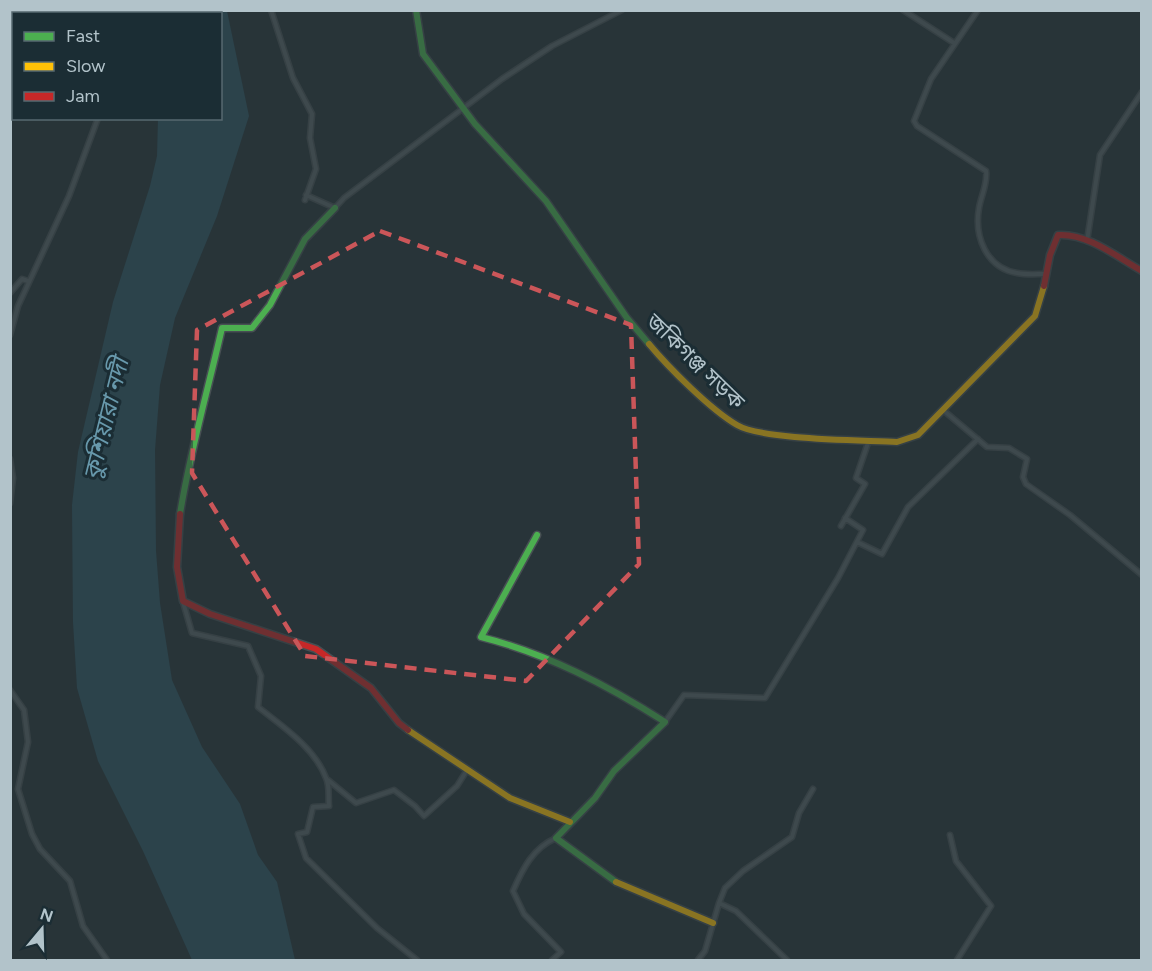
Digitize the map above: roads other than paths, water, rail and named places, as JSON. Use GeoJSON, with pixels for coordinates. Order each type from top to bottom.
{"type":"FeatureCollection","features":[{"type":"Feature","properties":{"kind":"street"},"geometry":{"type":"LineString","coordinates":[[271,10],[293,78],[312,114],[310,138],[316,169],[305,197],[335,208]]}},
{"type":"Feature","properties":{"kind":"street","name":"জকিগঞ্জ সড়ক"},"geometry":{"type":"LineString","coordinates":[[416,10],[423,54],[463,108],[552,209],[627,318],[655,351],[714,407],[738,426],[760,433],[897,442],[918,435],[1035,316],[1043,300],[1049,250],[1058,235],[1065,233],[1087,242],[1142,271]]}},
{"type":"Feature","properties":{"kind":"street"},"geometry":{"type":"LineString","coordinates":[[467,770],[457,786],[424,816],[394,790],[356,804],[327,779],[313,756],[289,731],[258,707],[261,676],[248,646],[192,633],[177,567],[178,529],[189,457],[202,417],[222,328],[252,328],[270,305],[305,239],[344,198],[463,108],[552,46],[622,10]]}},
{"type":"Feature","properties":{"kind":"street"},"geometry":{"type":"LineString","coordinates":[[903,10],[954,43]]}},
{"type":"Feature","properties":{"kind":"street"},"geometry":{"type":"LineString","coordinates":[[978,10],[931,79],[914,121],[917,126],[986,171],[978,224],[981,242],[989,257],[1000,267],[1015,273],[1046,274]]}},
{"type":"Feature","properties":{"kind":"street"},"geometry":{"type":"LineString","coordinates":[[1087,242],[1100,155],[1142,92]]}},
{"type":"Feature","properties":{"kind":"street"},"geometry":{"type":"LineString","coordinates":[[10,335],[28,281],[69,196],[97,120]]}},
{"type":"Feature","properties":{"kind":"street"},"geometry":{"type":"LineString","coordinates":[[10,293],[22,279],[28,281]]}},
{"type":"Feature","properties":{"kind":"street"},"geometry":{"type":"LineString","coordinates":[[943,410],[987,447],[1009,448],[1027,459],[1023,477],[1026,484],[1070,515],[1142,574]]}},
{"type":"Feature","properties":{"kind":"street"},"geometry":{"type":"LineString","coordinates":[[841,526],[865,483],[856,478],[869,439]]}},
{"type":"Feature","properties":{"kind":"street"},"geometry":{"type":"LineString","coordinates":[[857,542],[882,554],[908,507],[936,477],[978,439]]}},
{"type":"Feature","properties":{"kind":"street"},"geometry":{"type":"LineString","coordinates":[[10,459],[13,488],[10,503]]}},
{"type":"Feature","properties":{"kind":"street"},"geometry":{"type":"LineString","coordinates":[[552,960],[561,952],[524,914],[513,891],[539,845],[556,838],[592,803],[610,782],[615,771],[665,722],[684,695],[765,698],[863,530],[846,518]]}},
{"type":"Feature","properties":{"kind":"street"},"geometry":{"type":"LineString","coordinates":[[537,535],[481,637],[516,644],[542,654],[597,681],[665,722]]}},
{"type":"Feature","properties":{"kind":"street"},"geometry":{"type":"LineString","coordinates":[[183,601],[210,614],[316,649],[371,688],[399,723],[467,770],[510,798],[570,822]]}},
{"type":"Feature","properties":{"kind":"street"},"geometry":{"type":"LineString","coordinates":[[10,690],[24,710],[28,742],[18,789],[32,834],[40,849],[70,881],[83,926],[107,960]]}},
{"type":"Feature","properties":{"kind":"street"},"geometry":{"type":"LineString","coordinates":[[327,779],[328,806],[313,807],[307,832],[298,834],[306,858],[377,928],[417,960]]}},
{"type":"Feature","properties":{"kind":"street"},"geometry":{"type":"LineString","coordinates":[[698,960],[705,951],[725,888],[743,871],[792,837],[799,813],[813,789]]}},
{"type":"Feature","properties":{"kind":"street"},"geometry":{"type":"LineString","coordinates":[[951,835],[956,861],[991,906],[957,960]]}},
{"type":"Feature","properties":{"kind":"street"},"geometry":{"type":"LineString","coordinates":[[556,838],[592,867],[624,887],[713,923]]}},
{"type":"Feature","properties":{"kind":"street"},"geometry":{"type":"LineString","coordinates":[[719,903],[736,911],[787,960]]}},
{"type":"Feature","properties":{"kind":"water","name":"কুশিয়ারা নদী"},"geometry":{"type":"Polygon","coordinates":[[[227,11],[249,116],[217,216],[175,318],[160,385],[155,450],[156,551],[160,603],[172,680],[202,747],[240,804],[258,855],[277,882],[295,960],[192,960],[143,851],[98,761],[77,688],[73,622],[72,505],[78,452],[113,302],[150,186],[157,156],[158,120],[222,120],[222,12],[150,12],[227,11]]]}}]}
